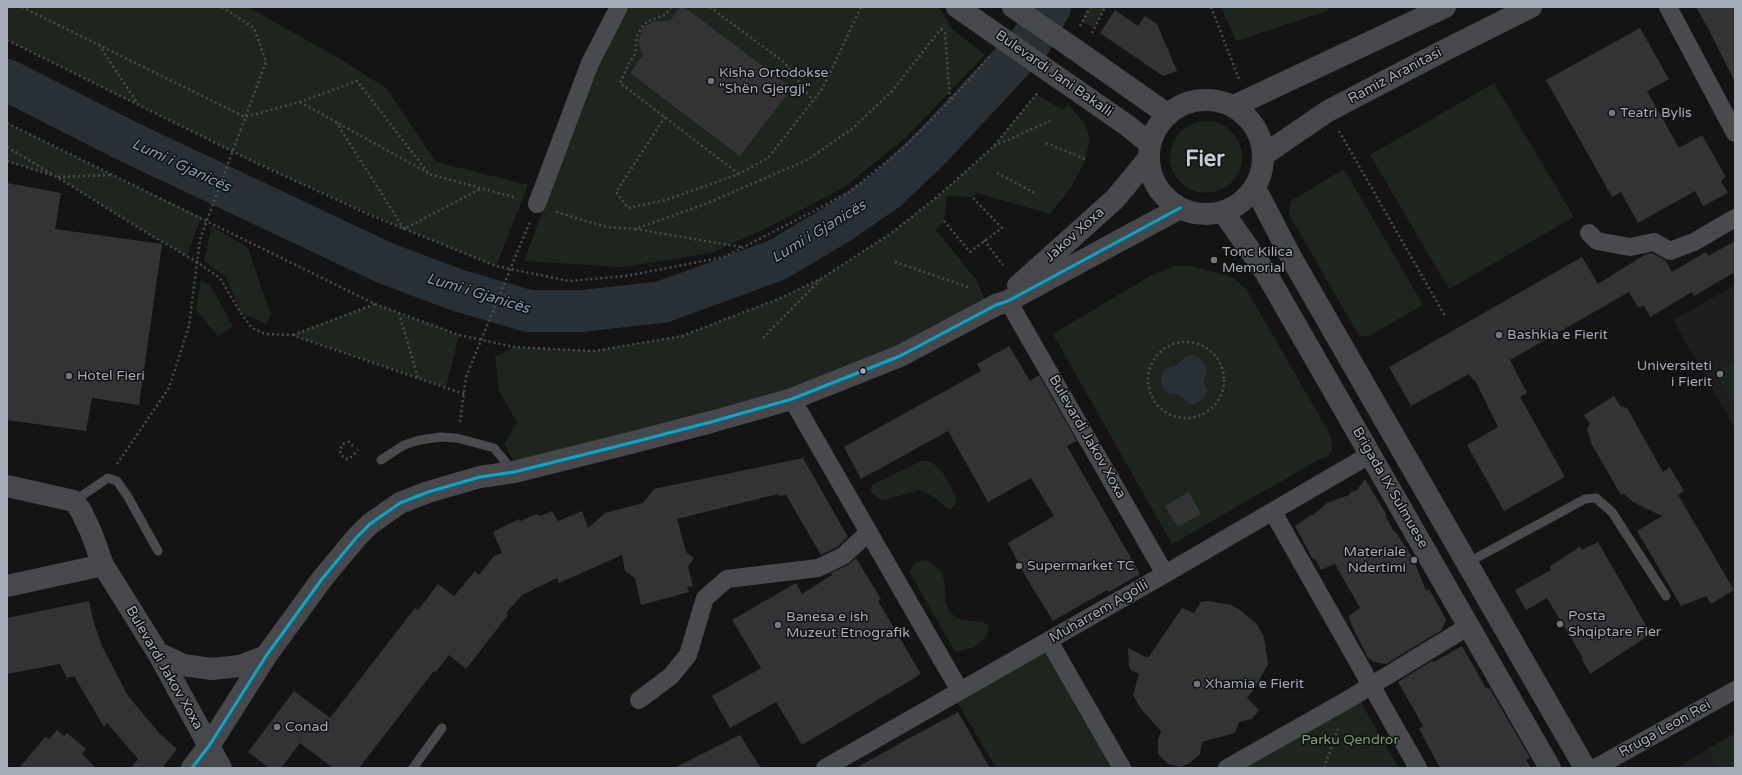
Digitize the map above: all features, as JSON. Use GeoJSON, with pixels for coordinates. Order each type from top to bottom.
{"type":"FeatureCollection","features":[{"type":"Feature","properties":{"kind":"main road"},"geometry":{"type":"LineString","coordinates":[[1013,7],[1078,43],[1167,114]]}},
{"type":"Feature","properties":{"kind":"main road","name":"Ramiz Aranitasi"},"geometry":{"type":"LineString","coordinates":[[1265,154],[1328,111],[1451,46],[1531,7]]}},
{"type":"Feature","properties":{"kind":"main road"},"geometry":{"type":"LineString","coordinates":[[1241,103],[1246,115],[1255,127],[1262,141],[1265,154],[1262,170],[1255,188],[1240,203],[1223,212],[1209,214],[1194,213],[1180,208],[1168,200],[1156,185],[1151,174],[1149,152],[1155,130],[1167,114],[1190,101],[1204,99],[1241,103],[1434,9]]}},
{"type":"Feature","properties":{"kind":"main road","name":"Bulevardi Jani Bakalli"},"geometry":{"type":"LineString","coordinates":[[952,14],[1048,82],[1128,126],[1149,152]]}},
{"type":"Feature","properties":{"kind":"main road","name":"Jakov Xoxa"},"geometry":{"type":"LineString","coordinates":[[1002,303],[1115,199],[1149,152]]}},
{"type":"Feature","properties":{"kind":"main road","name":"Brigada IX Sulmuese"},"geometry":{"type":"LineString","coordinates":[[1255,188],[1292,259],[1585,768]]}},
{"type":"Feature","properties":{"kind":"main road","name":"Jakov Xoxa"},"geometry":{"type":"LineString","coordinates":[[400,503],[428,492],[465,482],[514,472],[711,422],[792,399],[900,356],[1180,208]]}},
{"type":"Feature","properties":{"kind":"main road","name":"Brigada IX Sulmuese"},"geometry":{"type":"LineString","coordinates":[[1223,212],[1266,273],[1550,768]]}},
{"type":"Feature","properties":{"kind":"main road"},"geometry":{"type":"LineString","coordinates":[[7,486],[74,501]]}},
{"type":"Feature","properties":{"kind":"main road","name":"Bulevardi Jakov Xoxa"},"geometry":{"type":"LineString","coordinates":[[74,501],[81,511],[91,532],[103,565],[158,653],[209,746],[266,656],[322,579],[356,538],[370,524],[400,503]]}},
{"type":"Feature","properties":{"kind":"main road"},"geometry":{"type":"LineString","coordinates":[[7,586],[103,565]]}},
{"type":"Feature","properties":{"kind":"main road"},"geometry":{"type":"LineString","coordinates":[[158,653],[183,665],[212,669],[240,666],[266,656]]}},
{"type":"Feature","properties":{"kind":"main road"},"geometry":{"type":"LineString","coordinates":[[192,768],[209,746],[221,768]]}},
{"type":"Feature","properties":{"kind":"street"},"geometry":{"type":"LineString","coordinates":[[537,204],[590,63],[619,7]]}},
{"type":"Feature","properties":{"kind":"street"},"geometry":{"type":"LineString","coordinates":[[1668,7],[1735,133]]}},
{"type":"Feature","properties":{"kind":"street"},"geometry":{"type":"LineString","coordinates":[[1589,233],[1597,241],[1630,247],[1654,242],[1670,251],[1694,242],[1735,218]]}},
{"type":"Feature","properties":{"kind":"street","name":"Bulevardi Jakov Xoxa"},"geometry":{"type":"LineString","coordinates":[[1002,303],[1165,574]]}},
{"type":"Feature","properties":{"kind":"street"},"geometry":{"type":"LineString","coordinates":[[792,399],[960,691]]}},
{"type":"Feature","properties":{"kind":"street","name":"Muharrem Agolli"},"geometry":{"type":"LineString","coordinates":[[825,768],[1049,641],[1371,454]]}},
{"type":"Feature","properties":{"kind":"street"},"geometry":{"type":"LineString","coordinates":[[1273,512],[1418,768]]}},
{"type":"Feature","properties":{"kind":"street"},"geometry":{"type":"LineString","coordinates":[[640,700],[672,676],[688,655],[705,598],[727,579],[818,568],[843,556],[868,532]]}},
{"type":"Feature","properties":{"kind":"street"},"geometry":{"type":"LineString","coordinates":[[1227,768],[1349,699],[1468,626]]}},
{"type":"Feature","properties":{"kind":"street"},"geometry":{"type":"LineString","coordinates":[[1049,641],[1122,768]]}},
{"type":"Feature","properties":{"kind":"street","name":"Rruga Leon Rei"},"geometry":{"type":"LineString","coordinates":[[1595,768],[1735,690]]}},
{"type":"Feature","properties":{"kind":"lane"},"geometry":{"type":"LineString","coordinates":[[381,460],[404,445],[420,440],[440,437],[457,438],[494,448],[514,472]]}},
{"type":"Feature","properties":{"kind":"lane"},"geometry":{"type":"LineString","coordinates":[[74,501],[108,478],[117,481],[128,497],[158,551]]}},
{"type":"Feature","properties":{"kind":"lane"},"geometry":{"type":"LineString","coordinates":[[1467,563],[1585,499],[1596,498],[1612,512],[1666,596]]}},
{"type":"Feature","properties":{"kind":"lane"},"geometry":{"type":"LineString","coordinates":[[413,768],[442,728]]}},
{"type":"Feature","properties":{"kind":"path"},"geometry":{"type":"LineString","coordinates":[[22,7],[245,117],[300,102],[356,81],[429,174]]}},
{"type":"Feature","properties":{"kind":"path"},"geometry":{"type":"LineString","coordinates":[[108,478],[169,388],[189,326],[200,239],[266,62],[254,28],[222,7]]}},
{"type":"Feature","properties":{"kind":"path"},"geometry":{"type":"LineString","coordinates":[[671,7],[665,15],[648,21],[642,27],[637,36],[635,54],[620,83],[739,174]]}},
{"type":"Feature","properties":{"kind":"path"},"geometry":{"type":"LineString","coordinates":[[710,7],[784,63],[813,101]]}},
{"type":"Feature","properties":{"kind":"path"},"geometry":{"type":"LineString","coordinates":[[665,118],[616,192],[628,208],[666,200],[739,174],[768,158],[823,88],[860,7]]}},
{"type":"Feature","properties":{"kind":"path"},"geometry":{"type":"LineString","coordinates":[[1078,43],[1090,7]]}},
{"type":"Feature","properties":{"kind":"path"},"geometry":{"type":"LineString","coordinates":[[1078,43],[1105,7]]}},
{"type":"Feature","properties":{"kind":"path"},"geometry":{"type":"LineString","coordinates":[[1211,7],[1241,103]]}},
{"type":"Feature","properties":{"kind":"path"},"geometry":{"type":"LineString","coordinates":[[635,229],[703,205],[807,160],[852,129],[893,90],[952,14]]}},
{"type":"Feature","properties":{"kind":"path"},"geometry":{"type":"LineString","coordinates":[[941,29],[945,33],[950,101]]}},
{"type":"Feature","properties":{"kind":"path"},"geometry":{"type":"LineString","coordinates":[[98,44],[139,105]]}},
{"type":"Feature","properties":{"kind":"path"},"geometry":{"type":"LineString","coordinates":[[7,122],[375,304],[459,335],[514,347],[594,351],[682,336],[783,297],[822,278],[890,234],[937,197],[993,147],[1048,82]]}},
{"type":"Feature","properties":{"kind":"path"},"geometry":{"type":"LineString","coordinates":[[300,102],[429,174],[537,204],[550,210],[606,227],[635,229],[742,248]]}},
{"type":"Feature","properties":{"kind":"path"},"geometry":{"type":"LineString","coordinates":[[1328,111],[1445,316]]}},
{"type":"Feature","properties":{"kind":"path"},"geometry":{"type":"LineString","coordinates":[[993,147],[1050,120]]}},
{"type":"Feature","properties":{"kind":"path"},"geometry":{"type":"LineString","coordinates":[[336,122],[404,229],[482,188]]}},
{"type":"Feature","properties":{"kind":"path"},"geometry":{"type":"LineString","coordinates":[[1046,143],[1085,159]]}},
{"type":"Feature","properties":{"kind":"path"},"geometry":{"type":"LineString","coordinates":[[7,147],[197,262],[220,278],[240,312],[252,328],[265,334],[292,335],[464,394]]}},
{"type":"Feature","properties":{"kind":"path"},"geometry":{"type":"LineString","coordinates":[[7,161],[57,177],[112,175]]}},
{"type":"Feature","properties":{"kind":"path"},"geometry":{"type":"LineString","coordinates":[[996,173],[1037,194]]}},
{"type":"Feature","properties":{"kind":"path"},"geometry":{"type":"LineString","coordinates":[[944,221],[970,252],[1002,228],[972,197]]}},
{"type":"Feature","properties":{"kind":"path"},"geometry":{"type":"LineString","coordinates":[[984,240],[1003,265]]}},
{"type":"Feature","properties":{"kind":"path"},"geometry":{"type":"LineString","coordinates":[[457,438],[466,377],[521,243]]}},
{"type":"Feature","properties":{"kind":"path"},"geometry":{"type":"LineString","coordinates":[[895,262],[968,287]]}},
{"type":"Feature","properties":{"kind":"path"},"geometry":{"type":"LineString","coordinates":[[763,338],[822,278]]}},
{"type":"Feature","properties":{"kind":"path"},"geometry":{"type":"LineString","coordinates":[[292,335],[375,304]]}},
{"type":"Feature","properties":{"kind":"path"},"geometry":{"type":"LineString","coordinates":[[399,313],[419,378]]}},
{"type":"Feature","properties":{"kind":"path"},"geometry":{"type":"LineString","coordinates":[[1186,342],[1197,344],[1206,348],[1215,355],[1221,364],[1224,374],[1222,395],[1216,405],[1208,412],[1198,417],[1177,418],[1167,413],[1155,402],[1149,388],[1148,374],[1154,359],[1165,348],[1175,343],[1186,342]]}},
{"type":"Feature","properties":{"kind":"path"},"geometry":{"type":"LineString","coordinates":[[353,446],[348,442],[343,444],[340,449],[341,455],[346,458],[350,458],[358,450]]}},
{"type":"Feature","properties":{"kind":"path"},"geometry":{"type":"LineString","coordinates":[[1324,768],[1349,699]]}},
{"type":"Feature","properties":{"kind":"shaded area","name":"Universiteti i Fierit"},"geometry":{"type":"Polygon","coordinates":[[[1735,285],[1735,428],[1673,320],[1735,285]]]}},
{"type":"Feature","properties":{"kind":"shaded area"},"geometry":{"type":"Polygon","coordinates":[[[1190,355],[1196,356],[1200,359],[1206,365],[1207,371],[1203,382],[1207,389],[1206,394],[1204,398],[1195,404],[1189,404],[1178,394],[1169,394],[1163,389],[1161,381],[1164,369],[1176,366],[1185,357],[1190,355]]]}},
{"type":"Feature","properties":{"kind":"shaded area"},"geometry":{"type":"Polygon","coordinates":[[[1735,733],[1735,768],[1677,768],[1735,733]]]}},
{"type":"Feature","properties":{"kind":"green space"},"geometry":{"type":"Polygon","coordinates":[[[7,7],[248,7],[340,59],[386,88],[436,162],[528,185],[496,266],[404,229],[252,161],[7,40],[7,7]]]}},
{"type":"Feature","properties":{"kind":"green space"},"geometry":{"type":"Polygon","coordinates":[[[630,7],[939,7],[952,29],[985,55],[905,138],[846,186],[777,223],[712,253],[622,267],[524,261],[596,68],[630,7]]]}},
{"type":"Feature","properties":{"kind":"green space"},"geometry":{"type":"Polygon","coordinates":[[[1090,7],[1105,7],[1094,28],[1082,22],[1090,7]]]}},
{"type":"Feature","properties":{"kind":"green space"},"geometry":{"type":"Polygon","coordinates":[[[1221,7],[1329,7],[1329,10],[1236,41],[1221,7]]]}},
{"type":"Feature","properties":{"kind":"green space"},"geometry":{"type":"Polygon","coordinates":[[[1494,83],[1574,217],[1449,289],[1370,155],[1494,83]]]}},
{"type":"Feature","properties":{"kind":"green space"},"geometry":{"type":"Polygon","coordinates":[[[1036,94],[1063,110],[1068,104],[1085,124],[1090,139],[1084,163],[1072,186],[1050,214],[977,193],[972,197],[947,196],[944,221],[936,230],[977,281],[986,303],[896,351],[794,392],[516,465],[504,444],[517,422],[499,391],[495,357],[514,347],[594,351],[682,336],[783,297],[822,278],[890,234],[937,197],[993,147],[1036,94]]]}},
{"type":"Feature","properties":{"kind":"green space"},"geometry":{"type":"Polygon","coordinates":[[[1206,121],[1220,124],[1232,131],[1239,143],[1242,157],[1239,171],[1232,183],[1220,190],[1206,193],[1192,190],[1180,183],[1173,171],[1170,157],[1173,143],[1180,131],[1192,124],[1206,121]]]}},
{"type":"Feature","properties":{"kind":"green space"},"geometry":{"type":"Polygon","coordinates":[[[7,123],[201,217],[187,256],[57,177],[7,161],[7,123]]]}},
{"type":"Feature","properties":{"kind":"green space"},"geometry":{"type":"Polygon","coordinates":[[[1344,169],[1423,305],[1369,336],[1359,336],[1289,214],[1291,201],[1344,169]]]}},
{"type":"Feature","properties":{"kind":"green space"},"geometry":{"type":"Polygon","coordinates":[[[212,226],[248,248],[271,315],[266,324],[241,313],[226,277],[204,261],[212,226]]]}},
{"type":"Feature","properties":{"kind":"green space"},"geometry":{"type":"Polygon","coordinates":[[[1174,266],[1191,266],[1232,277],[1246,289],[1331,436],[1332,449],[1328,457],[1320,459],[1172,544],[1053,334],[1152,275],[1174,266]]]}},
{"type":"Feature","properties":{"kind":"green space"},"geometry":{"type":"Polygon","coordinates":[[[201,280],[210,285],[233,326],[218,336],[196,310],[201,280]]]}},
{"type":"Feature","properties":{"kind":"green space"},"geometry":{"type":"Polygon","coordinates":[[[375,304],[459,335],[446,387],[292,335],[375,304]]]}},
{"type":"Feature","properties":{"kind":"green space"},"geometry":{"type":"Polygon","coordinates":[[[1735,361],[1735,409],[1715,373],[1735,361]]]}},
{"type":"Feature","properties":{"kind":"green space"},"geometry":{"type":"Polygon","coordinates":[[[921,461],[933,463],[943,473],[956,497],[955,505],[952,508],[947,508],[935,498],[920,490],[884,500],[879,499],[872,493],[872,485],[921,461]]]}},
{"type":"Feature","properties":{"kind":"green space"},"geometry":{"type":"Polygon","coordinates":[[[924,560],[930,562],[941,571],[944,580],[946,603],[950,613],[961,620],[982,622],[987,624],[989,627],[986,637],[973,648],[955,652],[909,571],[915,563],[924,560]]]}},
{"type":"Feature","properties":{"kind":"green space"},"geometry":{"type":"Polygon","coordinates":[[[1057,641],[1129,768],[996,768],[956,700],[1057,641]]]}},
{"type":"Feature","properties":{"kind":"green space","name":"Parku Qendror"},"geometry":{"type":"Polygon","coordinates":[[[1360,701],[1399,768],[1246,768],[1360,701]]]}},
{"type":"Feature","properties":{"kind":"green space"},"geometry":{"type":"Polygon","coordinates":[[[1735,734],[1735,768],[1719,768],[1708,749],[1735,734]]]}},
{"type":"Feature","properties":{"kind":"building","name":"Kisha Ortodokse \"Shën Gjergji\""},"geometry":{"type":"Polygon","coordinates":[[[680,7],[684,7],[792,88],[740,156],[630,73],[643,55],[639,46],[639,39],[644,27],[654,21],[670,21],[680,7]]]}},
{"type":"Feature","properties":{"kind":"building"},"geometry":{"type":"Polygon","coordinates":[[[1696,7],[1735,7],[1735,82],[1710,32],[1696,7]]]}},
{"type":"Feature","properties":{"kind":"building"},"geometry":{"type":"Polygon","coordinates":[[[1115,10],[1138,26],[1145,16],[1157,24],[1177,71],[1163,76],[1100,33],[1115,10]]]}},
{"type":"Feature","properties":{"kind":"building","name":"Teatri Bylis"},"geometry":{"type":"Polygon","coordinates":[[[1640,28],[1669,79],[1647,91],[1679,148],[1702,135],[1726,177],[1721,181],[1728,193],[1703,206],[1695,191],[1638,223],[1621,192],[1612,197],[1546,80],[1640,28]]]}},
{"type":"Feature","properties":{"kind":"building"},"geometry":{"type":"Polygon","coordinates":[[[7,183],[61,193],[55,229],[162,244],[139,405],[92,398],[86,431],[7,420],[7,183]]]}},
{"type":"Feature","properties":{"kind":"building"},"geometry":{"type":"Polygon","coordinates":[[[1735,241],[1735,272],[1694,296],[1692,292],[1650,317],[1644,306],[1638,307],[1629,292],[1510,360],[1527,393],[1520,397],[1565,477],[1504,511],[1467,445],[1498,427],[1475,380],[1474,381],[1469,374],[1411,406],[1389,367],[1582,257],[1598,284],[1646,254],[1652,253],[1665,260],[1672,272],[1706,252],[1708,256],[1735,241]]]}},
{"type":"Feature","properties":{"kind":"building"},"geometry":{"type":"Polygon","coordinates":[[[1009,346],[1030,381],[1039,375],[1077,441],[1067,446],[1140,574],[1109,592],[1107,590],[1053,621],[1027,579],[1008,543],[1054,516],[1031,478],[988,502],[948,431],[861,479],[844,447],[981,371],[977,364],[1009,346]]]}},
{"type":"Feature","properties":{"kind":"building"},"geometry":{"type":"Polygon","coordinates":[[[1614,396],[1620,406],[1627,408],[1663,472],[1670,467],[1684,491],[1678,495],[1734,590],[1711,604],[1706,596],[1681,606],[1637,531],[1662,516],[1633,502],[1624,494],[1621,495],[1591,443],[1587,429],[1590,424],[1584,415],[1614,396]]]}},
{"type":"Feature","properties":{"kind":"building"},"geometry":{"type":"Polygon","coordinates":[[[803,458],[848,537],[837,547],[821,555],[786,495],[778,496],[778,494],[677,519],[686,552],[694,558],[688,566],[693,586],[687,587],[689,592],[641,605],[635,578],[625,571],[622,555],[559,583],[557,578],[522,595],[506,613],[508,615],[466,669],[449,655],[436,672],[434,671],[359,768],[333,768],[300,743],[281,768],[269,768],[248,752],[294,691],[330,718],[415,608],[418,610],[438,584],[454,596],[475,571],[479,575],[494,556],[502,553],[493,532],[519,519],[520,521],[537,514],[540,516],[552,511],[558,521],[582,511],[588,528],[605,513],[643,503],[654,489],[803,458]]]}},
{"type":"Feature","properties":{"kind":"building"},"geometry":{"type":"Polygon","coordinates":[[[1365,479],[1386,514],[1385,515],[1393,530],[1413,558],[1426,591],[1429,589],[1446,619],[1442,630],[1386,664],[1374,662],[1368,658],[1352,626],[1349,616],[1360,608],[1335,564],[1321,570],[1316,560],[1312,558],[1295,526],[1311,515],[1312,516],[1327,503],[1349,495],[1351,492],[1357,490],[1365,479]]]}},
{"type":"Feature","properties":{"kind":"building"},"geometry":{"type":"Polygon","coordinates":[[[1189,492],[1201,514],[1178,527],[1165,506],[1189,492]]]}},
{"type":"Feature","properties":{"kind":"building"},"geometry":{"type":"Polygon","coordinates":[[[1598,542],[1651,634],[1590,674],[1582,659],[1583,658],[1547,598],[1526,610],[1515,590],[1551,570],[1550,566],[1580,547],[1582,550],[1598,542]]]}},
{"type":"Feature","properties":{"kind":"building"},"geometry":{"type":"Polygon","coordinates":[[[856,558],[881,599],[878,601],[921,674],[802,745],[776,702],[730,728],[712,696],[761,668],[732,620],[796,583],[802,594],[832,575],[831,573],[848,565],[856,558]]]}},
{"type":"Feature","properties":{"kind":"building"},"geometry":{"type":"Polygon","coordinates":[[[89,601],[93,620],[102,646],[128,696],[160,734],[177,749],[162,768],[131,768],[138,759],[107,723],[104,727],[74,676],[67,678],[60,664],[7,674],[7,618],[89,601]]]}},
{"type":"Feature","properties":{"kind":"building","name":"Xhamia e Fierit"},"geometry":{"type":"Polygon","coordinates":[[[1208,601],[1231,605],[1240,610],[1257,624],[1264,637],[1268,664],[1256,686],[1247,698],[1259,710],[1252,719],[1239,722],[1235,733],[1202,742],[1200,754],[1190,763],[1180,767],[1168,764],[1158,754],[1158,740],[1161,731],[1141,709],[1133,695],[1139,674],[1131,670],[1129,666],[1128,648],[1148,658],[1182,608],[1194,613],[1201,602],[1208,601]]]}},
{"type":"Feature","properties":{"kind":"building"},"geometry":{"type":"Polygon","coordinates":[[[1462,646],[1486,688],[1490,689],[1530,758],[1526,760],[1531,768],[1440,768],[1419,729],[1423,726],[1398,682],[1433,660],[1432,663],[1462,646]]]}},
{"type":"Feature","properties":{"kind":"building"},"geometry":{"type":"Polygon","coordinates":[[[958,712],[990,768],[856,768],[904,741],[958,712]]]}},
{"type":"Feature","properties":{"kind":"building"},"geometry":{"type":"Polygon","coordinates":[[[57,730],[64,736],[67,733],[86,749],[82,754],[96,768],[19,768],[45,737],[49,739],[57,730]]]}},
{"type":"Feature","properties":{"kind":"building"},"geometry":{"type":"Polygon","coordinates":[[[740,735],[761,768],[674,768],[740,735]]]}},
{"type":"Feature","properties":{"kind":"waterway","name":"Lumi i Gjanicës"},"geometry":{"type":"LineString","coordinates":[[7,80],[127,141],[385,263],[457,290],[528,311],[582,311],[662,302],[777,260],[839,223],[887,190],[933,146],[1031,41],[1050,7]]}},
{"type":"Feature","properties":{"kind":"transit line"},"geometry":{"type":"LineString","coordinates":[[192,768],[209,746],[266,656],[322,579],[356,538],[370,524],[400,503],[428,492],[480,477],[514,472],[711,422],[792,399],[900,356],[996,305],[1008,301],[1180,208]]}},
{"type":"Feature","properties":{"kind":"place","name":"Kisha Ortodokse \"Shën Gjergji\""},"geometry":{"type":"Point","coordinates":[711,81]}},
{"type":"Feature","properties":{"kind":"place","name":"Teatri Bylis"},"geometry":{"type":"Point","coordinates":[1612,113]}},
{"type":"Feature","properties":{"kind":"place","name":"Tonc Kilica Memorial"},"geometry":{"type":"Point","coordinates":[1214,260]}},
{"type":"Feature","properties":{"kind":"place","name":"Bashkia e Fierit"},"geometry":{"type":"Point","coordinates":[1499,335]}},
{"type":"Feature","properties":{"kind":"place","name":"Universiteti i Fierit"},"geometry":{"type":"Point","coordinates":[1720,374]}},
{"type":"Feature","properties":{"kind":"place","name":"Hotel Fieri"},"geometry":{"type":"Point","coordinates":[69,376]}},
{"type":"Feature","properties":{"kind":"place","name":"Materiale Ndertimi"},"geometry":{"type":"Point","coordinates":[1414,560]}},
{"type":"Feature","properties":{"kind":"place","name":"Supermarket TC"},"geometry":{"type":"Point","coordinates":[1019,566]}},
{"type":"Feature","properties":{"kind":"place","name":"Posta Shqiptare Fier"},"geometry":{"type":"Point","coordinates":[1560,624]}},
{"type":"Feature","properties":{"kind":"place","name":"Banesa e ish Muzeut Etnografik"},"geometry":{"type":"Point","coordinates":[778,625]}},
{"type":"Feature","properties":{"kind":"place","name":"Xhamia e Fierit"},"geometry":{"type":"Point","coordinates":[1197,684]}},
{"type":"Feature","properties":{"kind":"place","name":"Conad"},"geometry":{"type":"Point","coordinates":[277,727]}},
{"type":"Feature","properties":{"kind":"district","name":"Fier"},"geometry":{"type":"Point","coordinates":[1205,160]}}]}
